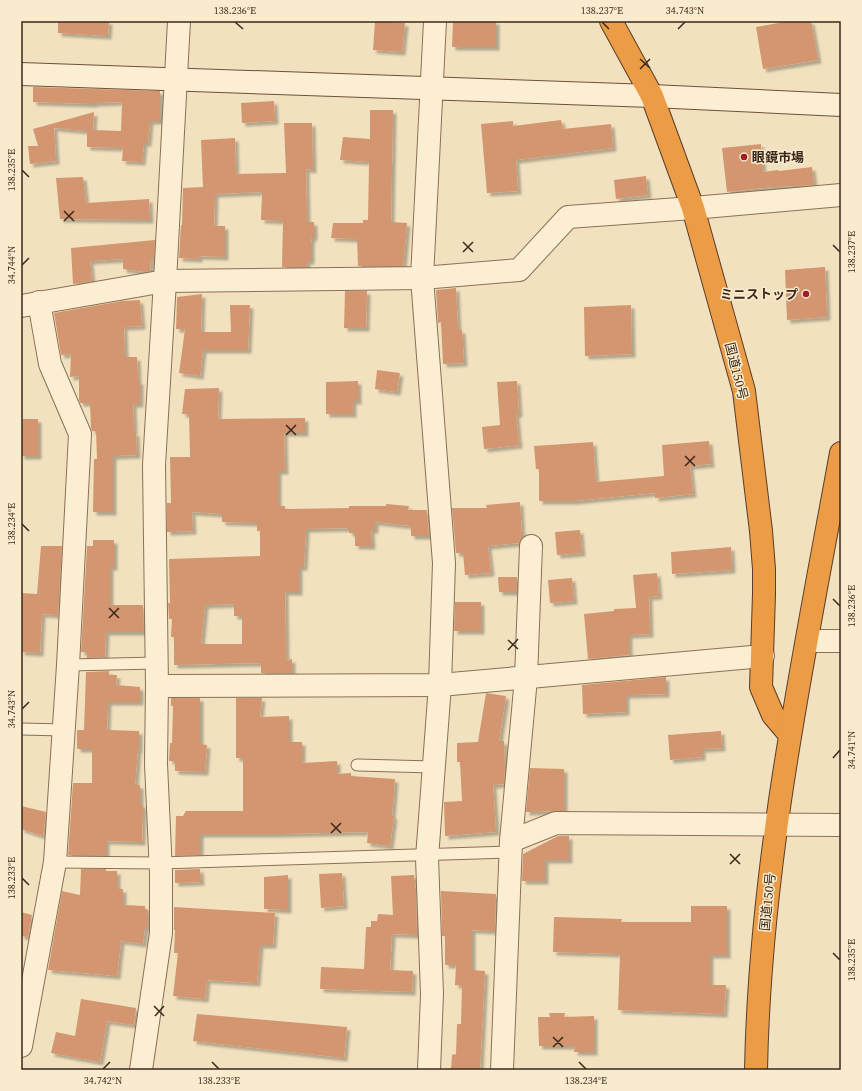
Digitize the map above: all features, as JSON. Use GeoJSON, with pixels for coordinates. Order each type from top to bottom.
{"type":"FeatureCollection","features":[{"type":"Feature","properties":{"kind":"highway","name":"国道150号"},"geometry":{"type":"LineString","coordinates":[[611,21],[652,96],[693,208],[744,391],[761,531],[764,569],[761,688],[773,715],[790,735]]}},
{"type":"Feature","properties":{"kind":"highway","name":"国道150号"},"geometry":{"type":"LineString","coordinates":[[756,1070],[756,1028],[764,933],[776,825],[790,735],[841,453]]}},
{"type":"Feature","properties":{"kind":"street"},"geometry":{"type":"LineString","coordinates":[[141,1070],[161,933],[156,764],[157,686],[154,466],[179,21]]}},
{"type":"Feature","properties":{"kind":"street"},"geometry":{"type":"LineString","coordinates":[[428,1070],[432,994],[427,856],[440,685],[444,563],[422,278],[435,21]]}},
{"type":"Feature","properties":{"kind":"street"},"geometry":{"type":"LineString","coordinates":[[21,74],[652,96],[841,105]]}},
{"type":"Feature","properties":{"kind":"street"},"geometry":{"type":"LineString","coordinates":[[21,1046],[55,862],[68,665],[80,434],[50,364],[30,304],[165,281],[422,278],[519,270],[568,217],[841,195]]}},
{"type":"Feature","properties":{"kind":"street"},"geometry":{"type":"LineString","coordinates":[[502,1070],[511,847],[526,678],[531,546]]}},
{"type":"Feature","properties":{"kind":"street"},"geometry":{"type":"LineString","coordinates":[[807,641],[841,641]]}},
{"type":"Feature","properties":{"kind":"street"},"geometry":{"type":"LineString","coordinates":[[157,686],[440,685],[762,656]]}},
{"type":"Feature","properties":{"kind":"street"},"geometry":{"type":"LineString","coordinates":[[511,847],[556,823],[841,825]]}},
{"type":"Feature","properties":{"kind":"lane"},"geometry":{"type":"LineString","coordinates":[[68,665],[156,663]]}},
{"type":"Feature","properties":{"kind":"lane"},"geometry":{"type":"LineString","coordinates":[[21,729],[64,730]]}},
{"type":"Feature","properties":{"kind":"lane"},"geometry":{"type":"LineString","coordinates":[[357,765],[433,767]]}},
{"type":"Feature","properties":{"kind":"lane"},"geometry":{"type":"LineString","coordinates":[[55,862],[160,863],[427,856],[511,847]]}},
{"type":"Feature","properties":{"kind":"building"},"geometry":{"type":"Polygon","coordinates":[[[58,21],[109,21],[108,36],[58,33],[58,21]]]}},
{"type":"Feature","properties":{"kind":"building"},"geometry":{"type":"Polygon","coordinates":[[[375,21],[405,23],[402,52],[373,50],[375,21]]]}},
{"type":"Feature","properties":{"kind":"building"},"geometry":{"type":"Polygon","coordinates":[[[453,21],[496,21],[496,47],[452,47],[453,21]]]}},
{"type":"Feature","properties":{"kind":"building"},"geometry":{"type":"Polygon","coordinates":[[[790,21],[811,21],[818,60],[763,69],[756,27],[790,21]]]}},
{"type":"Feature","properties":{"kind":"building"},"geometry":{"type":"Polygon","coordinates":[[[33,87],[160,91],[160,121],[150,121],[148,143],[144,143],[142,162],[122,161],[123,148],[87,147],[87,131],[54,128],[56,161],[30,164],[28,146],[38,146],[33,129],[94,112],[93,130],[121,131],[122,102],[94,104],[33,102],[33,87]]]}},
{"type":"Feature","properties":{"kind":"building"},"geometry":{"type":"Polygon","coordinates":[[[274,101],[275,121],[242,123],[241,103],[274,101]]]}},
{"type":"Feature","properties":{"kind":"building"},"geometry":{"type":"Polygon","coordinates":[[[370,110],[393,110],[391,222],[407,223],[403,266],[358,266],[357,239],[331,238],[333,223],[363,223],[363,220],[368,220],[369,162],[340,160],[343,137],[370,139],[370,110]]]}},
{"type":"Feature","properties":{"kind":"building"},"geometry":{"type":"Polygon","coordinates":[[[561,120],[563,129],[611,124],[613,148],[516,160],[518,191],[487,193],[481,124],[513,121],[513,126],[561,120]]]}},
{"type":"Feature","properties":{"kind":"building"},"geometry":{"type":"Polygon","coordinates":[[[284,123],[312,123],[313,170],[306,169],[307,222],[314,222],[314,237],[312,237],[311,242],[311,261],[307,261],[307,267],[282,267],[283,221],[261,220],[262,192],[215,194],[214,226],[225,226],[225,257],[199,256],[199,259],[179,258],[183,188],[203,187],[201,140],[235,138],[236,174],[286,173],[284,123]]]}},
{"type":"Feature","properties":{"kind":"building"},"geometry":{"type":"Polygon","coordinates":[[[761,144],[763,172],[812,167],[814,185],[772,187],[727,192],[722,148],[761,144]]]}},
{"type":"Feature","properties":{"kind":"building"},"geometry":{"type":"Polygon","coordinates":[[[646,176],[648,195],[616,199],[614,180],[646,176]]]}},
{"type":"Feature","properties":{"kind":"building"},"geometry":{"type":"Polygon","coordinates":[[[83,177],[86,203],[149,199],[150,220],[60,219],[56,178],[83,177]]]}},
{"type":"Feature","properties":{"kind":"building"},"geometry":{"type":"Polygon","coordinates":[[[155,240],[154,258],[151,258],[150,271],[146,272],[123,269],[123,259],[90,261],[92,281],[73,284],[71,248],[155,240]]]}},
{"type":"Feature","properties":{"kind":"building","name":"ミニストップ"},"geometry":{"type":"Polygon","coordinates":[[[825,267],[827,317],[787,320],[785,270],[825,267]]]}},
{"type":"Feature","properties":{"kind":"building"},"geometry":{"type":"Polygon","coordinates":[[[456,288],[458,330],[462,330],[464,363],[443,364],[441,322],[438,323],[436,290],[456,288]]]}},
{"type":"Feature","properties":{"kind":"building"},"geometry":{"type":"Polygon","coordinates":[[[345,291],[367,291],[366,328],[344,328],[345,291]]]}},
{"type":"Feature","properties":{"kind":"building"},"geometry":{"type":"Polygon","coordinates":[[[202,294],[201,332],[231,332],[230,305],[250,305],[248,350],[203,350],[200,376],[179,373],[185,329],[176,329],[177,297],[202,294]]]}},
{"type":"Feature","properties":{"kind":"building"},"geometry":{"type":"Polygon","coordinates":[[[140,300],[142,326],[124,327],[125,357],[137,357],[138,381],[140,381],[140,404],[133,404],[134,433],[136,433],[137,455],[113,456],[113,512],[93,512],[94,459],[97,459],[96,431],[92,431],[91,428],[90,403],[80,403],[79,400],[79,376],[70,377],[71,354],[61,355],[54,313],[122,301],[140,300]]]}},
{"type":"Feature","properties":{"kind":"building"},"geometry":{"type":"Polygon","coordinates":[[[631,305],[632,354],[585,356],[584,307],[631,305]]]}},
{"type":"Feature","properties":{"kind":"building"},"geometry":{"type":"Polygon","coordinates":[[[377,370],[400,373],[397,392],[375,389],[377,370]]]}},
{"type":"Feature","properties":{"kind":"building"},"geometry":{"type":"Polygon","coordinates":[[[358,381],[358,401],[353,401],[353,414],[326,414],[326,382],[358,381]]]}},
{"type":"Feature","properties":{"kind":"building"},"geometry":{"type":"Polygon","coordinates":[[[517,381],[519,414],[516,414],[519,445],[484,449],[482,427],[500,425],[497,382],[517,381]]]}},
{"type":"Feature","properties":{"kind":"building"},"geometry":{"type":"Polygon","coordinates":[[[219,388],[218,419],[305,418],[305,433],[284,433],[285,471],[278,471],[278,506],[285,506],[285,509],[349,508],[349,506],[386,506],[386,504],[409,506],[408,510],[427,510],[429,536],[411,536],[411,526],[375,522],[375,530],[371,530],[372,546],[355,546],[355,533],[349,533],[349,528],[306,529],[304,567],[299,567],[299,592],[285,592],[286,660],[292,659],[292,673],[261,673],[261,663],[174,665],[174,637],[171,637],[172,619],[169,619],[168,603],[170,603],[169,559],[260,556],[260,531],[257,531],[257,523],[222,522],[222,514],[192,512],[193,531],[167,532],[167,503],[171,503],[170,457],[190,457],[189,414],[182,414],[185,389],[219,388]],[[234,604],[205,605],[201,644],[242,644],[242,616],[234,616],[234,604]]]}},
{"type":"Feature","properties":{"kind":"building"},"geometry":{"type":"Polygon","coordinates":[[[21,419],[38,419],[38,456],[21,456],[21,419]]]}},
{"type":"Feature","properties":{"kind":"building"},"geometry":{"type":"Polygon","coordinates":[[[709,441],[711,464],[690,466],[693,494],[655,498],[655,493],[574,501],[539,501],[539,469],[536,469],[534,446],[593,442],[596,482],[664,476],[662,445],[709,441]]]}},
{"type":"Feature","properties":{"kind":"building"},"geometry":{"type":"Polygon","coordinates":[[[520,502],[522,537],[519,543],[488,546],[491,573],[465,575],[463,553],[456,553],[452,508],[487,508],[486,505],[520,502]]]}},
{"type":"Feature","properties":{"kind":"building"},"geometry":{"type":"Polygon","coordinates":[[[580,530],[582,553],[557,555],[555,532],[580,530]]]}},
{"type":"Feature","properties":{"kind":"building"},"geometry":{"type":"Polygon","coordinates":[[[93,540],[114,540],[114,567],[110,567],[110,605],[143,605],[144,632],[106,632],[105,657],[87,658],[87,652],[81,652],[87,546],[93,546],[93,540]]]}},
{"type":"Feature","properties":{"kind":"building"},"geometry":{"type":"Polygon","coordinates":[[[41,546],[62,546],[58,615],[42,614],[40,653],[21,652],[21,593],[37,594],[41,546]]]}},
{"type":"Feature","properties":{"kind":"building"},"geometry":{"type":"Polygon","coordinates":[[[731,547],[732,570],[672,574],[671,552],[731,547]]]}},
{"type":"Feature","properties":{"kind":"building"},"geometry":{"type":"Polygon","coordinates":[[[657,573],[659,596],[649,597],[650,634],[629,635],[629,655],[588,659],[584,614],[614,611],[614,609],[636,608],[633,575],[657,573]]]}},
{"type":"Feature","properties":{"kind":"building"},"geometry":{"type":"Polygon","coordinates":[[[498,577],[517,577],[517,592],[499,592],[498,577]]]}},
{"type":"Feature","properties":{"kind":"building"},"geometry":{"type":"Polygon","coordinates":[[[572,578],[574,601],[550,603],[548,580],[572,578]]]}},
{"type":"Feature","properties":{"kind":"building"},"geometry":{"type":"Polygon","coordinates":[[[455,602],[481,602],[481,631],[454,631],[455,602]]]}},
{"type":"Feature","properties":{"kind":"building"},"geometry":{"type":"Polygon","coordinates":[[[109,671],[109,675],[117,675],[116,685],[140,687],[140,702],[108,702],[107,730],[139,731],[139,749],[135,785],[140,785],[140,804],[143,805],[142,842],[106,841],[106,855],[68,855],[73,783],[92,783],[92,749],[77,749],[77,730],[84,730],[86,672],[109,671]]]}},
{"type":"Feature","properties":{"kind":"building"},"geometry":{"type":"Polygon","coordinates":[[[666,677],[666,694],[626,695],[626,712],[583,714],[582,685],[666,677]]]}},
{"type":"Feature","properties":{"kind":"building"},"geometry":{"type":"Polygon","coordinates":[[[486,693],[506,696],[499,741],[504,741],[504,784],[493,785],[496,832],[445,836],[444,802],[462,801],[460,762],[457,762],[457,743],[478,742],[486,693]]]}},
{"type":"Feature","properties":{"kind":"building"},"geometry":{"type":"Polygon","coordinates":[[[171,698],[200,698],[200,744],[207,745],[205,772],[175,771],[175,761],[169,761],[170,743],[172,743],[173,706],[171,706],[171,698]]]}},
{"type":"Feature","properties":{"kind":"building"},"geometry":{"type":"Polygon","coordinates":[[[236,698],[262,698],[260,717],[289,716],[289,742],[302,742],[302,763],[337,761],[337,774],[351,773],[351,776],[395,779],[392,816],[394,816],[390,846],[367,843],[368,832],[200,834],[200,855],[175,856],[176,816],[183,816],[186,811],[243,811],[243,758],[236,758],[236,698]]]}},
{"type":"Feature","properties":{"kind":"building"},"geometry":{"type":"Polygon","coordinates":[[[721,731],[722,748],[702,749],[702,757],[670,760],[668,735],[721,731]]]}},
{"type":"Feature","properties":{"kind":"building"},"geometry":{"type":"Polygon","coordinates":[[[530,768],[564,769],[564,811],[526,812],[530,768]]]}},
{"type":"Feature","properties":{"kind":"building"},"geometry":{"type":"Polygon","coordinates":[[[21,806],[46,812],[43,836],[21,829],[21,806]]]}},
{"type":"Feature","properties":{"kind":"building"},"geometry":{"type":"Polygon","coordinates":[[[558,836],[569,836],[569,860],[545,860],[545,881],[522,881],[523,854],[558,836]]]}},
{"type":"Feature","properties":{"kind":"building"},"geometry":{"type":"Polygon","coordinates":[[[81,869],[106,869],[106,871],[117,871],[117,889],[123,889],[123,905],[145,906],[145,909],[148,910],[148,928],[145,928],[143,944],[121,941],[117,976],[48,970],[62,891],[80,895],[81,869]]]}},
{"type":"Feature","properties":{"kind":"building"},"geometry":{"type":"Polygon","coordinates":[[[200,869],[201,882],[175,883],[175,870],[200,869]]]}},
{"type":"Feature","properties":{"kind":"building"},"geometry":{"type":"Polygon","coordinates":[[[342,873],[344,906],[321,908],[319,874],[342,873]]]}},
{"type":"Feature","properties":{"kind":"building"},"geometry":{"type":"Polygon","coordinates":[[[288,875],[288,910],[264,909],[264,877],[288,875]]]}},
{"type":"Feature","properties":{"kind":"building"},"geometry":{"type":"Polygon","coordinates":[[[414,875],[416,890],[417,935],[392,934],[390,970],[413,971],[412,992],[320,989],[321,967],[364,969],[366,927],[371,927],[371,921],[377,921],[378,914],[393,915],[391,876],[414,875]]]}},
{"type":"Feature","properties":{"kind":"building"},"geometry":{"type":"Polygon","coordinates":[[[441,891],[496,894],[495,931],[472,930],[472,970],[485,971],[480,1070],[451,1070],[452,1055],[456,1054],[457,1024],[461,1024],[462,986],[455,985],[456,965],[445,965],[445,936],[442,936],[441,891]]]}},
{"type":"Feature","properties":{"kind":"building"},"geometry":{"type":"Polygon","coordinates":[[[691,906],[727,906],[727,955],[710,955],[710,985],[726,985],[724,1014],[618,1010],[620,954],[553,952],[554,917],[622,919],[621,922],[691,922],[691,906]]]}},
{"type":"Feature","properties":{"kind":"building"},"geometry":{"type":"Polygon","coordinates":[[[174,907],[275,913],[273,945],[260,945],[257,983],[207,980],[205,999],[173,996],[178,953],[174,953],[174,907]]]}},
{"type":"Feature","properties":{"kind":"building"},"geometry":{"type":"Polygon","coordinates":[[[21,912],[32,915],[28,937],[21,936],[21,912]]]}},
{"type":"Feature","properties":{"kind":"building"},"geometry":{"type":"Polygon","coordinates":[[[81,999],[136,1008],[134,1025],[107,1021],[100,1062],[51,1053],[56,1032],[75,1036],[81,999]]]}},
{"type":"Feature","properties":{"kind":"building"},"geometry":{"type":"Polygon","coordinates":[[[549,1013],[565,1013],[564,1017],[594,1016],[594,1052],[574,1052],[575,1046],[539,1046],[538,1017],[550,1017],[549,1013]]]}},
{"type":"Feature","properties":{"kind":"building"},"geometry":{"type":"Polygon","coordinates":[[[197,1014],[347,1027],[344,1058],[193,1041],[197,1014]]]}},
{"type":"Feature","properties":{"kind":"place","name":"眼鏡市場"},"geometry":{"type":"Point","coordinates":[744,157]}},
{"type":"Feature","properties":{"kind":"place","name":"ミニストップ"},"geometry":{"type":"Point","coordinates":[806,294]}}]}
